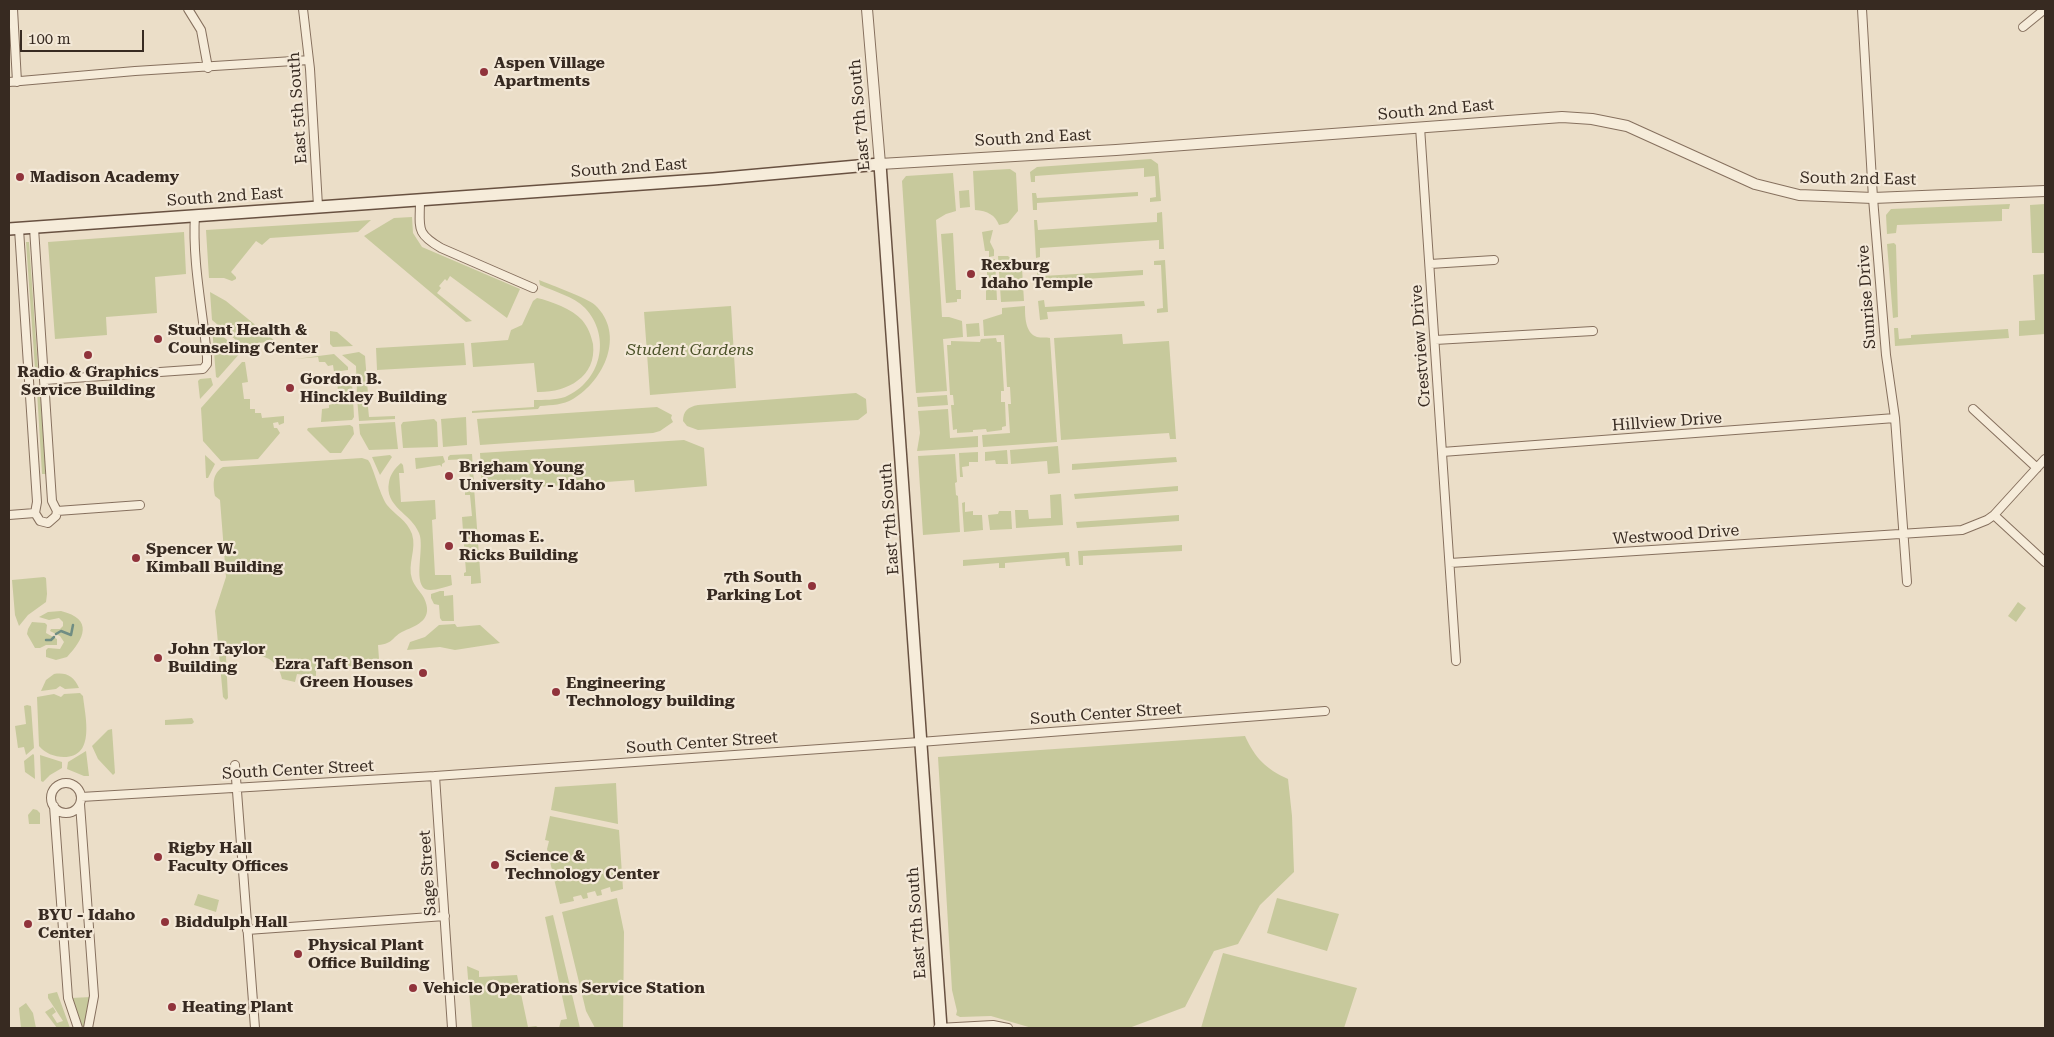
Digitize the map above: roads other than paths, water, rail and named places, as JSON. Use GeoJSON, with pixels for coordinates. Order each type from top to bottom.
{"type":"FeatureCollection","features":[{"type":"Feature","properties":{"kind":"main road","name":"South 2nd East"},"geometry":{"type":"LineString","coordinates":[[14,229],[713,179],[880,164]]}},
{"type":"Feature","properties":{"kind":"main road","name":"East 7th South"},"geometry":{"type":"LineString","coordinates":[[880,164],[908,537],[940,1028]]}},
{"type":"Feature","properties":{"kind":"street"},"geometry":{"type":"LineString","coordinates":[[13,9],[13,82],[135,71],[208,68],[309,60]]}},
{"type":"Feature","properties":{"kind":"street"},"geometry":{"type":"LineString","coordinates":[[188,9],[201,30],[208,68]]}},
{"type":"Feature","properties":{"kind":"street","name":"East 5th South"},"geometry":{"type":"LineString","coordinates":[[303,9],[309,60],[318,206]]}},
{"type":"Feature","properties":{"kind":"street","name":"East 7th South"},"geometry":{"type":"LineString","coordinates":[[867,9],[880,164]]}},
{"type":"Feature","properties":{"kind":"street","name":"Sunrise Drive"},"geometry":{"type":"LineString","coordinates":[[1862,9],[1873,198],[1886,355],[1894,418],[1907,582]]}},
{"type":"Feature","properties":{"kind":"street"},"geometry":{"type":"LineString","coordinates":[[2023,26],[2041,10]]}},
{"type":"Feature","properties":{"kind":"street","name":"South 2nd East"},"geometry":{"type":"LineString","coordinates":[[880,164],[1126,149],[1562,117],[1592,119],[1627,126],[1748,181],[1778,191],[1828,198],[2045,191]]}},
{"type":"Feature","properties":{"kind":"street","name":"Crestview Drive"},"geometry":{"type":"LineString","coordinates":[[1420,127],[1456,661]]}},
{"type":"Feature","properties":{"kind":"street"},"geometry":{"type":"LineString","coordinates":[[420,200],[422,233],[427,240],[441,248],[533,288]]}},
{"type":"Feature","properties":{"kind":"street"},"geometry":{"type":"LineString","coordinates":[[47,380],[203,369],[207,364],[207,357],[194,228],[195,215]]}},
{"type":"Feature","properties":{"kind":"street"},"geometry":{"type":"LineString","coordinates":[[14,229],[37,502],[35,513],[40,521],[48,523],[56,516],[57,511],[52,501],[47,380],[34,228]]}},
{"type":"Feature","properties":{"kind":"street"},"geometry":{"type":"LineString","coordinates":[[1430,264],[1494,260]]}},
{"type":"Feature","properties":{"kind":"street"},"geometry":{"type":"LineString","coordinates":[[1435,340],[1593,331]]}},
{"type":"Feature","properties":{"kind":"street"},"geometry":{"type":"LineString","coordinates":[[1973,409],[2037,468]]}},
{"type":"Feature","properties":{"kind":"street","name":"Hillview Drive"},"geometry":{"type":"LineString","coordinates":[[1442,452],[1894,418]]}},
{"type":"Feature","properties":{"kind":"street"},"geometry":{"type":"LineString","coordinates":[[2045,460],[1994,515],[2045,562]]}},
{"type":"Feature","properties":{"kind":"street"},"geometry":{"type":"LineString","coordinates":[[57,511],[140,505]]}},
{"type":"Feature","properties":{"kind":"street"},"geometry":{"type":"LineString","coordinates":[[9,515],[35,513]]}},
{"type":"Feature","properties":{"kind":"street","name":"Westwood Drive"},"geometry":{"type":"LineString","coordinates":[[1450,563],[1962,530],[1987,520],[1994,515]]}},
{"type":"Feature","properties":{"kind":"street","name":"South Center Street"},"geometry":{"type":"LineString","coordinates":[[80,800],[920,742],[1325,711]]}},
{"type":"Feature","properties":{"kind":"street"},"geometry":{"type":"LineString","coordinates":[[235,765],[255,1028]]}},
{"type":"Feature","properties":{"kind":"street","name":"Sage Street"},"geometry":{"type":"LineString","coordinates":[[435,776],[452,1028]]}},
{"type":"Feature","properties":{"kind":"street"},"geometry":{"type":"LineString","coordinates":[[78,1028],[68,998],[52,795],[53,790],[60,784],[65,783],[74,785],[80,792],[94,996],[88,1028]]}},
{"type":"Feature","properties":{"kind":"street"},"geometry":{"type":"LineString","coordinates":[[54,806],[60,811],[70,812],[78,808],[80,800]]}},
{"type":"Feature","properties":{"kind":"street"},"geometry":{"type":"LineString","coordinates":[[247,930],[445,916]]}},
{"type":"Feature","properties":{"kind":"street"},"geometry":{"type":"LineString","coordinates":[[940,1028],[993,1025],[1008,1028]]}},
{"type":"Feature","properties":{"kind":"waterway"},"geometry":{"type":"LineString","coordinates":[[56,634],[61,631],[71,635],[73,625]]}},
{"type":"Feature","properties":{"kind":"waterway"},"geometry":{"type":"LineString","coordinates":[[46,640],[51,640],[54,637]]}},
{"type":"Feature","properties":{"kind":"place","name":"Aspen Village Apartments"},"geometry":{"type":"Point","coordinates":[484,72]}},
{"type":"Feature","properties":{"kind":"place","name":"Madison Academy"},"geometry":{"type":"Point","coordinates":[20,177]}},
{"type":"Feature","properties":{"kind":"place","name":"Rexburg Idaho Temple"},"geometry":{"type":"Point","coordinates":[971,274]}},
{"type":"Feature","properties":{"kind":"place","name":"Student Health & Counseling Center"},"geometry":{"type":"Point","coordinates":[158,339]}},
{"type":"Feature","properties":{"kind":"place","name":"Radio & Graphics Service Building"},"geometry":{"type":"Point","coordinates":[88,355]}},
{"type":"Feature","properties":{"kind":"place","name":"Gordon B. Hinckley Building"},"geometry":{"type":"Point","coordinates":[290,388]}},
{"type":"Feature","properties":{"kind":"place","name":"Brigham Young University - Idaho"},"geometry":{"type":"Point","coordinates":[449,476]}},
{"type":"Feature","properties":{"kind":"place","name":"Thomas E. Ricks Building"},"geometry":{"type":"Point","coordinates":[449,546]}},
{"type":"Feature","properties":{"kind":"place","name":"Spencer W. Kimball Building"},"geometry":{"type":"Point","coordinates":[136,558]}},
{"type":"Feature","properties":{"kind":"place","name":"7th South Parking Lot"},"geometry":{"type":"Point","coordinates":[812,586]}},
{"type":"Feature","properties":{"kind":"place","name":"John Taylor Building"},"geometry":{"type":"Point","coordinates":[158,658]}},
{"type":"Feature","properties":{"kind":"place","name":"Ezra Taft Benson Green Houses"},"geometry":{"type":"Point","coordinates":[423,673]}},
{"type":"Feature","properties":{"kind":"place","name":"Engineering Technology building"},"geometry":{"type":"Point","coordinates":[556,692]}},
{"type":"Feature","properties":{"kind":"place","name":"Rigby Hall Faculty Offices"},"geometry":{"type":"Point","coordinates":[158,857]}},
{"type":"Feature","properties":{"kind":"place","name":"Science & Technology Center"},"geometry":{"type":"Point","coordinates":[495,865]}},
{"type":"Feature","properties":{"kind":"place","name":"Biddulph Hall"},"geometry":{"type":"Point","coordinates":[165,922]}},
{"type":"Feature","properties":{"kind":"place","name":"BYU - Idaho Center"},"geometry":{"type":"Point","coordinates":[28,924]}},
{"type":"Feature","properties":{"kind":"place","name":"Physical Plant Office Building"},"geometry":{"type":"Point","coordinates":[298,954]}},
{"type":"Feature","properties":{"kind":"place","name":"Vehicle Operations Service Station"},"geometry":{"type":"Point","coordinates":[413,988]}},
{"type":"Feature","properties":{"kind":"place","name":"Heating Plant"},"geometry":{"type":"Point","coordinates":[172,1007]}},
{"type":"Feature","properties":{"kind":"park label","name":"Student Gardens"},"geometry":{"type":"Point","coordinates":[690,350]}}]}
